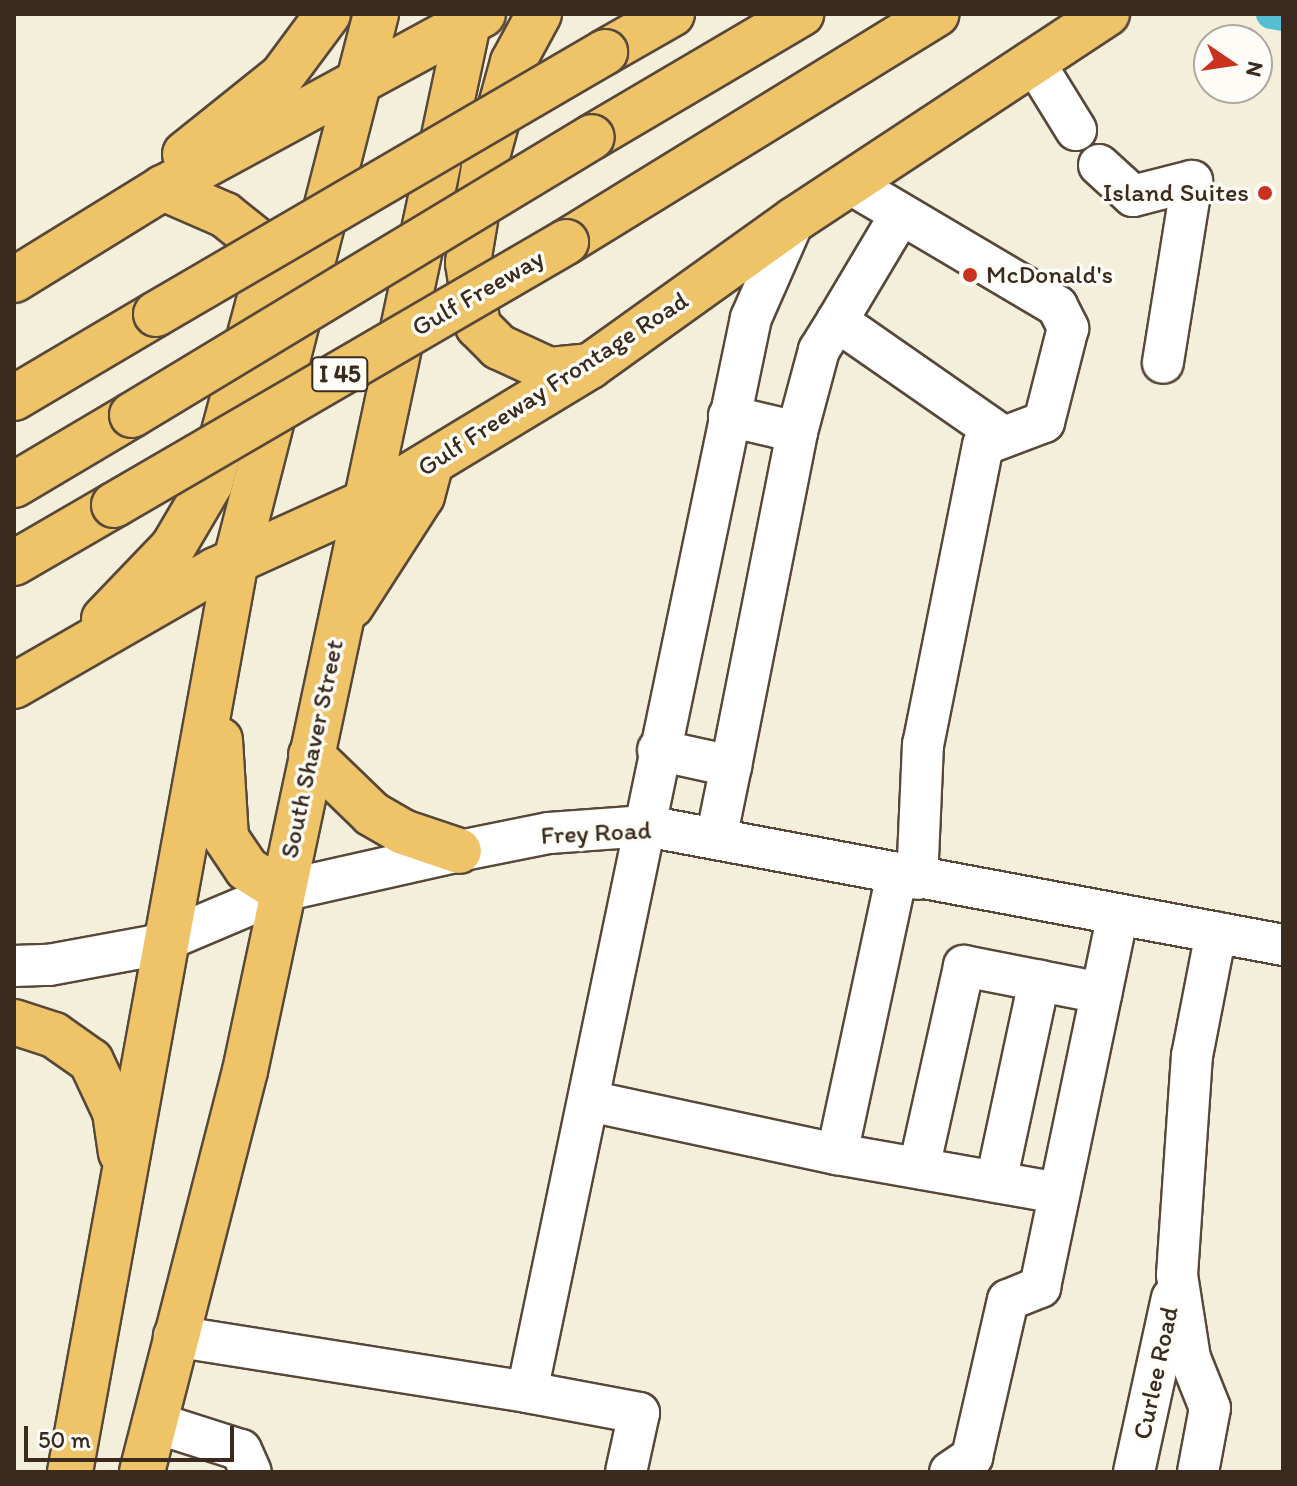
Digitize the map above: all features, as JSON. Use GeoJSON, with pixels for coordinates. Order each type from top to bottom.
{"type":"FeatureCollection","features":[{"type":"Feature","properties":{"kind":"main road"},"geometry":{"type":"LineString","coordinates":[[83,235],[282,76],[328,14]]}},
{"type":"Feature","properties":{"kind":"main road"},"geometry":{"type":"LineString","coordinates":[[70,1472],[236,560],[362,80],[376,14]]}},
{"type":"Feature","properties":{"kind":"main road"},"geometry":{"type":"LineString","coordinates":[[539,14],[513,62],[484,167],[468,263],[478,326],[499,347],[549,370],[590,366]]}},
{"type":"Feature","properties":{"kind":"main road"},"geometry":{"type":"LineString","coordinates":[[14,398],[672,14]]}},
{"type":"Feature","properties":{"kind":"main road"},"geometry":{"type":"LineString","coordinates":[[14,485],[801,14]]}},
{"type":"Feature","properties":{"kind":"main road","name":"Gulf Freeway"},"geometry":{"type":"LineString","coordinates":[[14,563],[566,242],[936,14]]}},
{"type":"Feature","properties":{"kind":"main road","name":"Gulf Freeway Frontage Road"},"geometry":{"type":"LineString","coordinates":[[14,686],[236,560],[364,503],[590,366],[794,220],[1107,14]]}},
{"type":"Feature","properties":{"kind":"main road"},"geometry":{"type":"LineString","coordinates":[[14,280],[163,188],[474,17]]}},
{"type":"Feature","properties":{"kind":"main road","name":"South Shaver Street"},"geometry":{"type":"LineString","coordinates":[[142,1472],[174,1336],[245,1071],[364,503],[474,17]]}},
{"type":"Feature","properties":{"kind":"main road"},"geometry":{"type":"LineString","coordinates":[[72,653],[173,547],[210,484],[269,264],[260,243],[225,215],[163,188]]}},
{"type":"Feature","properties":{"kind":"main road"},"geometry":{"type":"LineString","coordinates":[[337,628],[422,496],[431,463]]}},
{"type":"Feature","properties":{"kind":"main road"},"geometry":{"type":"LineString","coordinates":[[218,653],[226,838],[247,869],[282,891]]}},
{"type":"Feature","properties":{"kind":"main road"},"geometry":{"type":"LineString","coordinates":[[311,755],[372,814],[403,832],[459,851]]}},
{"type":"Feature","properties":{"kind":"main road"},"geometry":{"type":"LineString","coordinates":[[14,1022],[54,1035],[91,1061],[115,1112],[125,1181]]}},
{"type":"Feature","properties":{"kind":"street"},"geometry":{"type":"LineString","coordinates":[[1034,62],[1076,130]]}},
{"type":"Feature","properties":{"kind":"street"},"geometry":{"type":"LineString","coordinates":[[1099,165],[1133,196],[1192,181],[1163,363]]}},
{"type":"Feature","properties":{"kind":"street"},"geometry":{"type":"LineString","coordinates":[[837,1154],[907,877],[926,729],[983,445],[1044,422],[1068,328],[1057,306],[899,217],[849,183]]}},
{"type":"Feature","properties":{"kind":"street"},"geometry":{"type":"LineString","coordinates":[[716,839],[797,432],[819,350],[899,217]]}},
{"type":"Feature","properties":{"kind":"street"},"geometry":{"type":"LineString","coordinates":[[527,1392],[729,416],[755,305],[794,220]]}},
{"type":"Feature","properties":{"kind":"street"},"geometry":{"type":"LineString","coordinates":[[837,321],[1004,437]]}},
{"type":"Feature","properties":{"kind":"street"},"geometry":{"type":"LineString","coordinates":[[729,416],[797,432]]}},
{"type":"Feature","properties":{"kind":"street"},"geometry":{"type":"LineString","coordinates":[[658,750],[731,766]]}},
{"type":"Feature","properties":{"kind":"street","name":"Frey Road"},"geometry":{"type":"LineString","coordinates":[[14,966],[49,965],[165,942],[282,891],[459,851],[549,833],[646,826],[1283,945]]}},
{"type":"Feature","properties":{"kind":"street"},"geometry":{"type":"LineString","coordinates":[[950,1472],[972,1457],[1008,1300],[1040,1287],[1118,915]]}},
{"type":"Feature","properties":{"kind":"street"},"geometry":{"type":"LineString","coordinates":[[1198,1472],[1210,1408],[1190,1358],[1177,1275],[1192,1056],[1216,932]]}},
{"type":"Feature","properties":{"kind":"street"},"geometry":{"type":"LineString","coordinates":[[919,1168],[964,966],[1101,993]]}},
{"type":"Feature","properties":{"kind":"street"},"geometry":{"type":"LineString","coordinates":[[996,1182],[1039,981]]}},
{"type":"Feature","properties":{"kind":"street"},"geometry":{"type":"LineString","coordinates":[[589,1101],[837,1154],[1059,1193]]}},
{"type":"Feature","properties":{"kind":"street","name":"Curlee Road"},"geometry":{"type":"LineString","coordinates":[[1134,1472],[1177,1275]]}},
{"type":"Feature","properties":{"kind":"street"},"geometry":{"type":"LineString","coordinates":[[174,1336],[527,1392],[639,1413],[626,1472]]}},
{"type":"Feature","properties":{"kind":"street"},"geometry":{"type":"LineString","coordinates":[[153,1422],[241,1450],[251,1472]]}},
{"type":"Feature","properties":{"kind":"waterway"},"geometry":{"type":"LineString","coordinates":[[1271,14],[1283,16]]}},
{"type":"Feature","properties":{"kind":"place","name":"Island Suites"},"geometry":{"type":"Point","coordinates":[1265,193]}},
{"type":"Feature","properties":{"kind":"place","name":"McDonald's"},"geometry":{"type":"Point","coordinates":[970,275]}}]}
